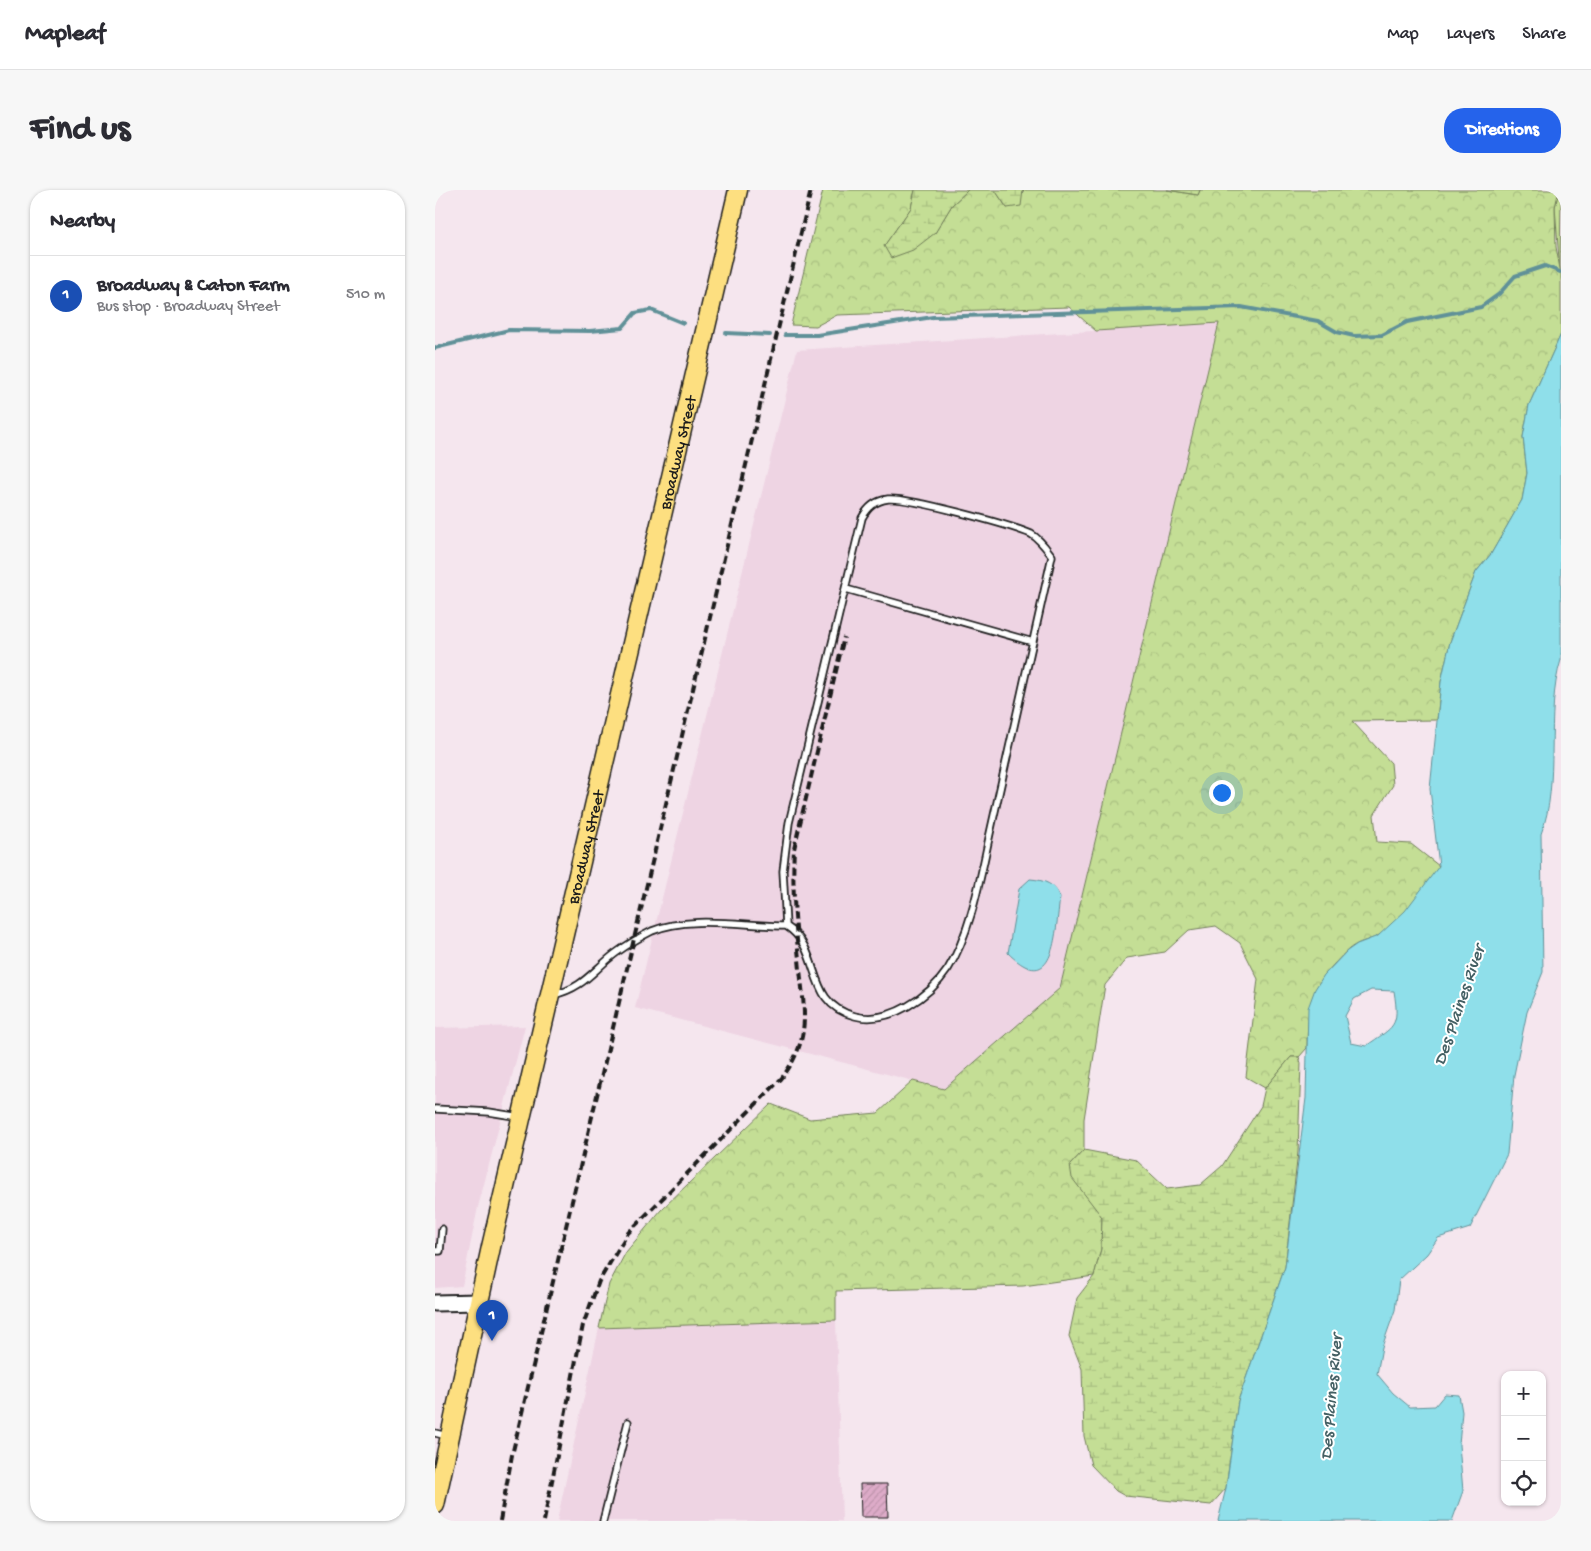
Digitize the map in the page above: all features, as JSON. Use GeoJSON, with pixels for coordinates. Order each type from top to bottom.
{"type":"FeatureCollection","features":[{"type":"Feature","properties":{"kind":"main road","name":"Broadway Street"},"geometry":{"type":"LineString","coordinates":[[435,1504],[442,1435],[478,1302],[738,190]]}},
{"type":"Feature","properties":{"kind":"street"},"geometry":{"type":"LineString","coordinates":[[435,1303],[478,1302]]}},
{"type":"Feature","properties":{"kind":"lane"},"geometry":{"type":"LineString","coordinates":[[549,996],[571,990],[583,983],[615,953],[661,928],[699,923],[786,926],[797,933],[806,944],[814,974],[823,995],[832,1005],[847,1014],[868,1018],[885,1014],[920,999],[935,985],[957,952],[967,925],[1052,556],[1039,540],[1030,534],[989,521],[895,499],[872,504],[862,518],[789,823],[783,871],[786,926]]}},
{"type":"Feature","properties":{"kind":"lane"},"geometry":{"type":"LineString","coordinates":[[846,590],[1033,642]]}},
{"type":"Feature","properties":{"kind":"lane"},"geometry":{"type":"LineString","coordinates":[[435,1109],[489,1112],[521,1118]]}},
{"type":"Feature","properties":{"kind":"lane"},"geometry":{"type":"LineString","coordinates":[[435,1252],[440,1251],[442,1229]]}},
{"type":"Feature","properties":{"kind":"lane"},"geometry":{"type":"LineString","coordinates":[[603,1521],[627,1422]]}},
{"type":"Feature","properties":{"kind":"shaded area"},"geometry":{"type":"Polygon","coordinates":[[[1219,323],[1060,988],[944,1089],[635,1008],[797,350],[1219,323]]]}},
{"type":"Feature","properties":{"kind":"shaded area"},"geometry":{"type":"Polygon","coordinates":[[[525,1026],[478,1207],[462,1286],[435,1288],[435,1028],[525,1026]]]}},
{"type":"Feature","properties":{"kind":"shaded area"},"geometry":{"type":"Polygon","coordinates":[[[836,1320],[842,1521],[557,1521],[599,1328],[836,1320]]]}},
{"type":"Feature","properties":{"kind":"green space"},"geometry":{"type":"Polygon","coordinates":[[[823,190],[915,190],[911,208],[884,246],[935,233],[952,205],[968,190],[995,190],[1007,208],[1024,193],[1023,190],[1167,190],[1198,195],[1200,190],[1559,190],[1555,207],[1556,247],[1561,274],[1561,334],[1529,405],[1523,437],[1527,473],[1522,500],[1491,554],[1476,572],[1450,642],[1441,682],[1437,720],[1352,721],[1391,763],[1393,785],[1374,815],[1377,842],[1411,844],[1439,866],[1420,895],[1388,929],[1376,937],[1351,948],[1325,974],[1314,993],[1311,1003],[1307,1048],[1299,1057],[1291,1057],[1265,1088],[1246,1077],[1258,979],[1240,943],[1216,926],[1189,930],[1165,952],[1127,958],[1105,985],[1084,1119],[1084,1150],[1070,1165],[1102,1217],[1101,1249],[1094,1276],[1023,1286],[836,1291],[836,1320],[599,1328],[609,1284],[626,1252],[661,1210],[771,1104],[810,1119],[878,1113],[913,1081],[944,1089],[1060,988],[1219,323],[1096,331],[1069,307],[837,315],[816,326],[791,325],[823,190]]]}},
{"type":"Feature","properties":{"kind":"green space"},"geometry":{"type":"Polygon","coordinates":[[[915,190],[968,190],[952,205],[935,233],[913,250],[891,258],[884,246],[911,208],[915,190]]]}},
{"type":"Feature","properties":{"kind":"green space"},"geometry":{"type":"Polygon","coordinates":[[[995,190],[1023,190],[1021,206],[1007,208],[995,190]]]}},
{"type":"Feature","properties":{"kind":"green space"},"geometry":{"type":"Polygon","coordinates":[[[1167,190],[1200,190],[1198,195],[1167,190]]]}},
{"type":"Feature","properties":{"kind":"green space"},"geometry":{"type":"Polygon","coordinates":[[[1559,190],[1561,190],[1560,272],[1555,207],[1559,190]]]}},
{"type":"Feature","properties":{"kind":"green space"},"geometry":{"type":"Polygon","coordinates":[[[1291,1057],[1299,1057],[1301,1063],[1298,1152],[1285,1267],[1238,1401],[1226,1488],[1211,1505],[1125,1496],[1116,1491],[1091,1465],[1084,1436],[1082,1369],[1069,1336],[1077,1298],[1094,1276],[1101,1249],[1102,1217],[1072,1178],[1070,1165],[1084,1150],[1136,1160],[1167,1189],[1200,1185],[1222,1166],[1261,1106],[1265,1088],[1291,1057]]]}},
{"type":"Feature","properties":{"kind":"water","name":"Des Plaines River"},"geometry":{"type":"Polygon","coordinates":[[[1561,334],[1561,660],[1556,681],[1552,726],[1550,793],[1547,814],[1541,834],[1543,972],[1527,1012],[1514,1075],[1507,1154],[1470,1228],[1438,1238],[1427,1254],[1399,1280],[1395,1310],[1382,1347],[1377,1374],[1393,1393],[1410,1407],[1435,1406],[1445,1394],[1459,1395],[1462,1412],[1459,1445],[1463,1491],[1452,1521],[1218,1521],[1226,1488],[1238,1401],[1285,1267],[1306,1098],[1308,1008],[1315,989],[1324,975],[1347,951],[1357,944],[1378,936],[1405,911],[1439,866],[1430,789],[1441,682],[1450,642],[1476,572],[1491,554],[1522,500],[1527,473],[1523,437],[1529,405],[1561,334]],[[1371,990],[1354,999],[1345,1016],[1351,1043],[1366,1046],[1389,1030],[1393,1025],[1396,1012],[1394,991],[1371,990]]]}},
{"type":"Feature","properties":{"kind":"water"},"geometry":{"type":"Polygon","coordinates":[[[1030,879],[1040,880],[1049,884],[1056,889],[1060,898],[1057,927],[1050,955],[1044,965],[1036,969],[1024,965],[1008,953],[1019,889],[1030,879]]]}},
{"type":"Feature","properties":{"kind":"building"},"geometry":{"type":"Polygon","coordinates":[[[860,1484],[887,1484],[888,1517],[861,1517],[860,1484]]]}},
{"type":"Feature","properties":{"kind":"waterway"},"geometry":{"type":"LineString","coordinates":[[785,335],[817,335],[933,317],[1241,307],[1318,321],[1337,332],[1354,336],[1382,335],[1407,322],[1481,307],[1499,294],[1515,276],[1545,266],[1560,272]]}},
{"type":"Feature","properties":{"kind":"waterway"},"geometry":{"type":"LineString","coordinates":[[435,348],[509,330],[590,331],[622,328],[635,313],[651,310],[683,323]]}},
{"type":"Feature","properties":{"kind":"waterway"},"geometry":{"type":"LineString","coordinates":[[726,333],[770,335]]}},
{"type":"Feature","properties":{"kind":"railway"},"geometry":{"type":"LineString","coordinates":[[500,1521],[512,1455],[811,190]]}},
{"type":"Feature","properties":{"kind":"railway"},"geometry":{"type":"LineString","coordinates":[[544,1521],[583,1325],[599,1281],[628,1233],[781,1079],[798,1049],[802,1035],[804,1007],[794,904],[794,849],[844,637]]}},
{"type":"Feature","properties":{"kind":"place","name":"Broadway & Caton Farm"},"geometry":{"type":"Point","coordinates":[492,1341]}}]}
